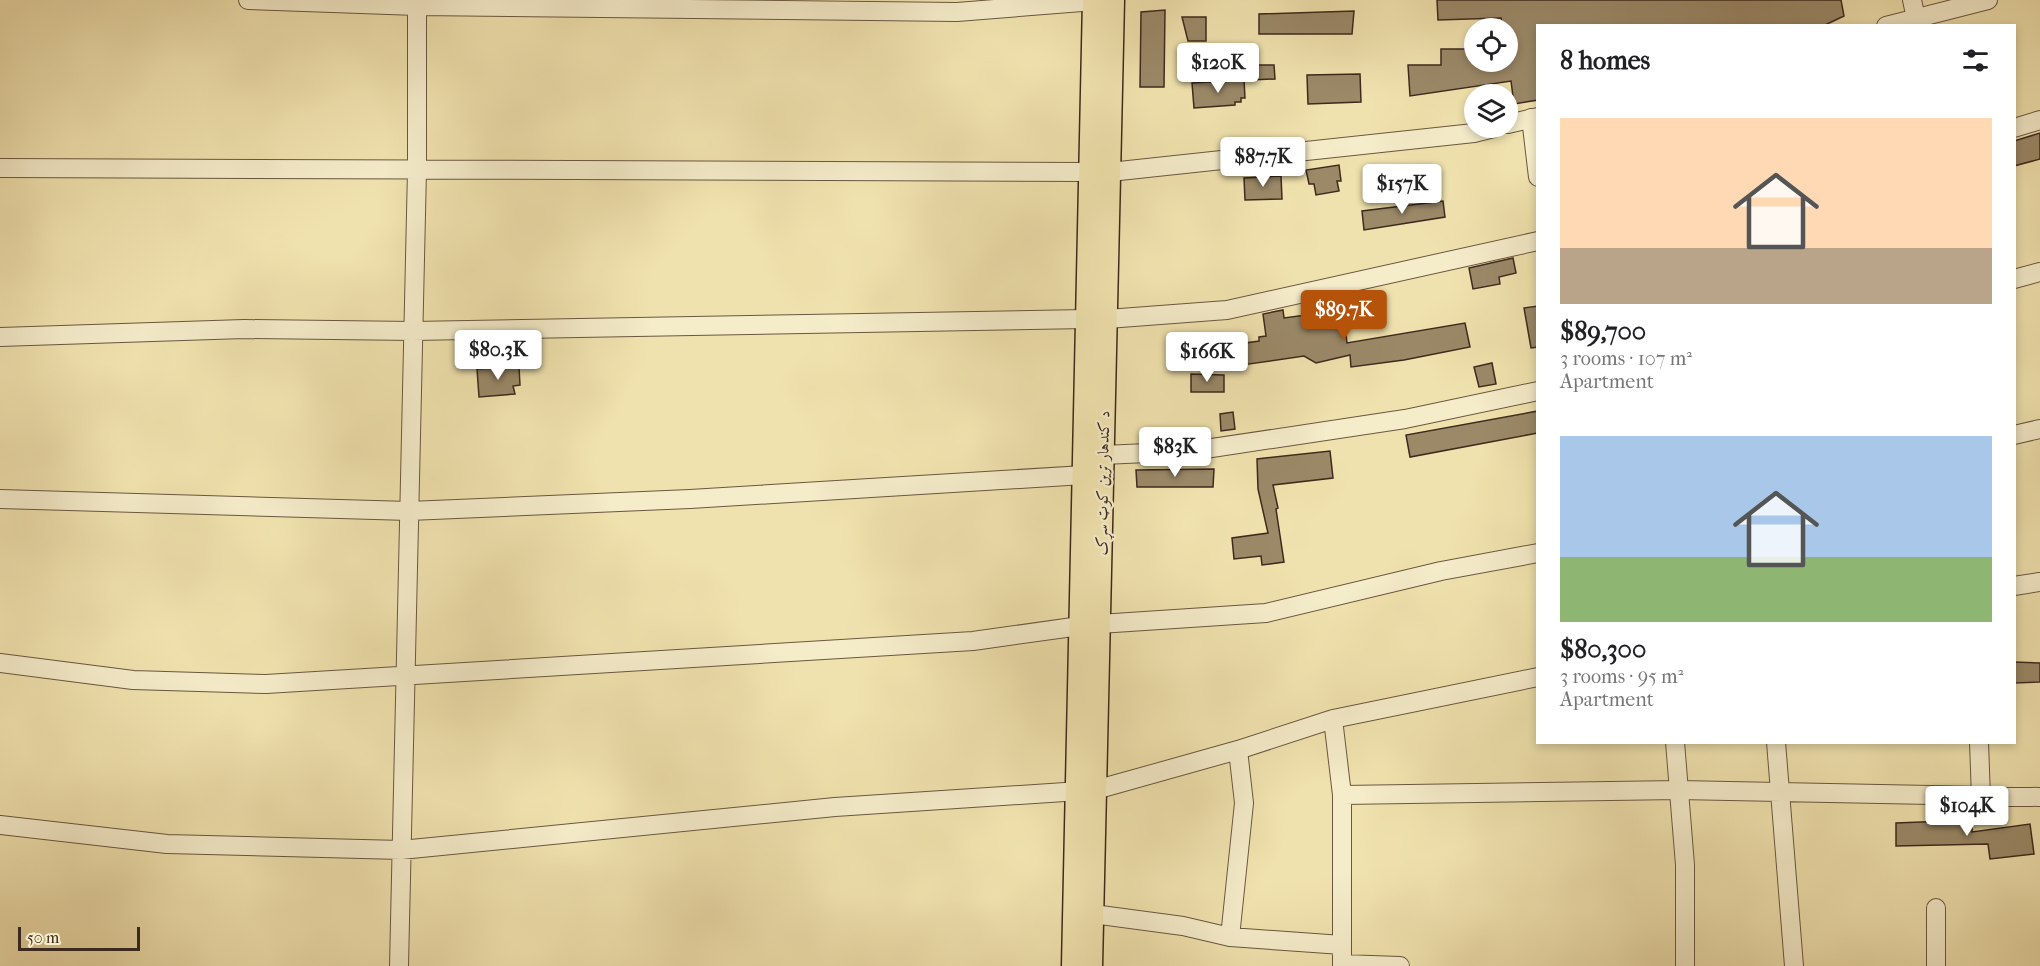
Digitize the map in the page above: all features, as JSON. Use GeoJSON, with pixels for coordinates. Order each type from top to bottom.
{"type":"FeatureCollection","features":[{"type":"Feature","properties":{"kind":"main road","name":"د کندهار ترين کوټ سړک"},"geometry":{"type":"LineString","coordinates":[[1090,625],[1084,475],[1095,410],[1103,0]]}},
{"type":"Feature","properties":{"kind":"main road","name":"د کندهار ترين کوټ سړک"},"geometry":{"type":"LineString","coordinates":[[1073,966],[1086,791],[1090,625],[1103,455],[1095,410]]}},
{"type":"Feature","properties":{"kind":"main road","name":"د کندهار ترين کوټ سړک"},"geometry":{"type":"LineString","coordinates":[[1086,791],[1093,914],[1091,966]]}},
{"type":"Feature","properties":{"kind":"street"},"geometry":{"type":"LineString","coordinates":[[248,0],[957,12],[1103,0]]}},
{"type":"Feature","properties":{"kind":"street"},"geometry":{"type":"LineString","coordinates":[[1912,0],[1927,19]]}},
{"type":"Feature","properties":{"kind":"street"},"geometry":{"type":"LineString","coordinates":[[1898,24],[1927,19],[1988,0]]}},
{"type":"Feature","properties":{"kind":"street"},"geometry":{"type":"LineString","coordinates":[[399,966],[417,170],[417,3]]}},
{"type":"Feature","properties":{"kind":"street"},"geometry":{"type":"LineString","coordinates":[[1518,122],[1534,118],[1536,148]]}},
{"type":"Feature","properties":{"kind":"street"},"geometry":{"type":"LineString","coordinates":[[2016,127],[2040,120]]}},
{"type":"Feature","properties":{"kind":"street"},"geometry":{"type":"LineString","coordinates":[[0,168],[1100,172],[1464,134]]}},
{"type":"Feature","properties":{"kind":"street"},"geometry":{"type":"LineString","coordinates":[[0,337],[244,329],[413,332],[1097,319],[1227,310],[1536,241]]}},
{"type":"Feature","properties":{"kind":"street"},"geometry":{"type":"LineString","coordinates":[[2016,278],[2040,272]]}},
{"type":"Feature","properties":{"kind":"street"},"geometry":{"type":"LineString","coordinates":[[1103,455],[1192,451],[1405,419],[1536,391]]}},
{"type":"Feature","properties":{"kind":"street"},"geometry":{"type":"LineString","coordinates":[[2016,435],[2040,429]]}},
{"type":"Feature","properties":{"kind":"street"},"geometry":{"type":"LineString","coordinates":[[0,499],[409,511],[690,499],[1084,475]]}},
{"type":"Feature","properties":{"kind":"street"},"geometry":{"type":"LineString","coordinates":[[0,663],[134,680],[266,684],[973,641],[1090,625],[1266,613],[1441,571],[1536,553]]}},
{"type":"Feature","properties":{"kind":"street"},"geometry":{"type":"LineString","coordinates":[[2016,586],[2040,582]]}},
{"type":"Feature","properties":{"kind":"street"},"geometry":{"type":"LineString","coordinates":[[0,825],[167,844],[401,850],[835,807],[1086,791],[1238,750],[1333,719],[1536,677]]}},
{"type":"Feature","properties":{"kind":"street"},"geometry":{"type":"LineString","coordinates":[[1333,719],[1342,795],[1342,965],[1400,966]]}},
{"type":"Feature","properties":{"kind":"street"},"geometry":{"type":"LineString","coordinates":[[1675,744],[1685,865],[1685,966]]}},
{"type":"Feature","properties":{"kind":"street"},"geometry":{"type":"LineString","coordinates":[[1776,744],[1794,966]]}},
{"type":"Feature","properties":{"kind":"street"},"geometry":{"type":"LineString","coordinates":[[1979,744],[1981,798]]}},
{"type":"Feature","properties":{"kind":"street"},"geometry":{"type":"LineString","coordinates":[[1230,937],[1244,803],[1238,750]]}},
{"type":"Feature","properties":{"kind":"street"},"geometry":{"type":"LineString","coordinates":[[1342,795],[1679,790],[1981,798],[2040,797]]}},
{"type":"Feature","properties":{"kind":"street"},"geometry":{"type":"LineString","coordinates":[[1935,966],[1936,908]]}},
{"type":"Feature","properties":{"kind":"street"},"geometry":{"type":"LineString","coordinates":[[1093,914],[1183,926],[1230,937],[1342,945]]}},
{"type":"Feature","properties":{"kind":"building"},"geometry":{"type":"Polygon","coordinates":[[[1437,0],[1841,0],[1844,16],[1827,24],[1536,24],[1536,100],[1518,103],[1518,84],[1511,84],[1511,81],[1464,84],[1464,88],[1410,96],[1408,65],[1441,65],[1441,49],[1464,49],[1464,72],[1518,72],[1518,18],[1438,20],[1437,0]]]}},
{"type":"Feature","properties":{"kind":"building"},"geometry":{"type":"Polygon","coordinates":[[[1165,10],[1164,87],[1140,87],[1141,12],[1165,10]]]}},
{"type":"Feature","properties":{"kind":"building"},"geometry":{"type":"Polygon","coordinates":[[[1354,11],[1352,34],[1259,34],[1259,14],[1354,11]]]}},
{"type":"Feature","properties":{"kind":"building"},"geometry":{"type":"Polygon","coordinates":[[[1182,17],[1206,17],[1206,41],[1188,41],[1182,17]]]}},
{"type":"Feature","properties":{"kind":"building"},"geometry":{"type":"Polygon","coordinates":[[[1249,65],[1274,65],[1275,79],[1250,80],[1249,65]]]}},
{"type":"Feature","properties":{"kind":"building"},"geometry":{"type":"Polygon","coordinates":[[[1360,74],[1361,102],[1308,104],[1307,75],[1360,74]]]}},
{"type":"Feature","properties":{"kind":"building"},"geometry":{"type":"Polygon","coordinates":[[[1244,80],[1245,98],[1241,98],[1241,102],[1235,102],[1235,105],[1194,108],[1192,83],[1244,80]]]}},
{"type":"Feature","properties":{"kind":"building"},"geometry":{"type":"Polygon","coordinates":[[[2040,133],[2040,159],[2016,165],[2016,140],[2040,133]]]}},
{"type":"Feature","properties":{"kind":"building"},"geometry":{"type":"Polygon","coordinates":[[[1339,165],[1341,181],[1337,181],[1339,191],[1316,195],[1314,184],[1309,184],[1306,170],[1339,165]]]}},
{"type":"Feature","properties":{"kind":"building"},"geometry":{"type":"Polygon","coordinates":[[[1281,176],[1282,199],[1245,200],[1244,178],[1281,176]]]}},
{"type":"Feature","properties":{"kind":"building"},"geometry":{"type":"Polygon","coordinates":[[[1443,201],[1445,217],[1364,230],[1362,211],[1443,201]]]}},
{"type":"Feature","properties":{"kind":"building"},"geometry":{"type":"Polygon","coordinates":[[[1513,258],[1516,273],[1499,277],[1500,284],[1473,289],[1469,268],[1513,258]]]}},
{"type":"Feature","properties":{"kind":"building"},"geometry":{"type":"Polygon","coordinates":[[[1536,306],[1536,347],[1531,348],[1524,308],[1536,306]]]}},
{"type":"Feature","properties":{"kind":"building"},"geometry":{"type":"Polygon","coordinates":[[[1283,310],[1284,318],[1343,310],[1347,343],[1465,323],[1470,347],[1404,360],[1351,367],[1350,355],[1316,363],[1304,356],[1242,365],[1239,344],[1259,341],[1259,337],[1266,336],[1263,314],[1283,310]]]}},
{"type":"Feature","properties":{"kind":"building"},"geometry":{"type":"Polygon","coordinates":[[[1492,363],[1496,384],[1479,387],[1474,367],[1492,363]]]}},
{"type":"Feature","properties":{"kind":"building"},"geometry":{"type":"Polygon","coordinates":[[[519,367],[520,385],[513,386],[515,394],[479,397],[477,369],[519,367]]]}},
{"type":"Feature","properties":{"kind":"building"},"geometry":{"type":"Polygon","coordinates":[[[1191,374],[1224,375],[1224,392],[1191,392],[1191,374]]]}},
{"type":"Feature","properties":{"kind":"building"},"geometry":{"type":"Polygon","coordinates":[[[1536,411],[1536,433],[1410,457],[1406,435],[1536,411]]]}},
{"type":"Feature","properties":{"kind":"building"},"geometry":{"type":"Polygon","coordinates":[[[1233,412],[1235,429],[1221,431],[1220,414],[1233,412]]]}},
{"type":"Feature","properties":{"kind":"building"},"geometry":{"type":"Polygon","coordinates":[[[1330,451],[1333,478],[1273,485],[1284,562],[1262,565],[1261,556],[1234,559],[1232,538],[1268,533],[1258,489],[1257,459],[1330,451]]]}},
{"type":"Feature","properties":{"kind":"building"},"geometry":{"type":"Polygon","coordinates":[[[1214,469],[1213,487],[1137,487],[1136,470],[1214,469]]]}},
{"type":"Feature","properties":{"kind":"building"},"geometry":{"type":"Polygon","coordinates":[[[2016,662],[2040,663],[2040,682],[2016,683],[2016,662]]]}},
{"type":"Feature","properties":{"kind":"building"},"geometry":{"type":"Polygon","coordinates":[[[1972,820],[1972,832],[2030,824],[2034,854],[1990,859],[1988,844],[1896,846],[1896,823],[1972,820]]]}}]}
